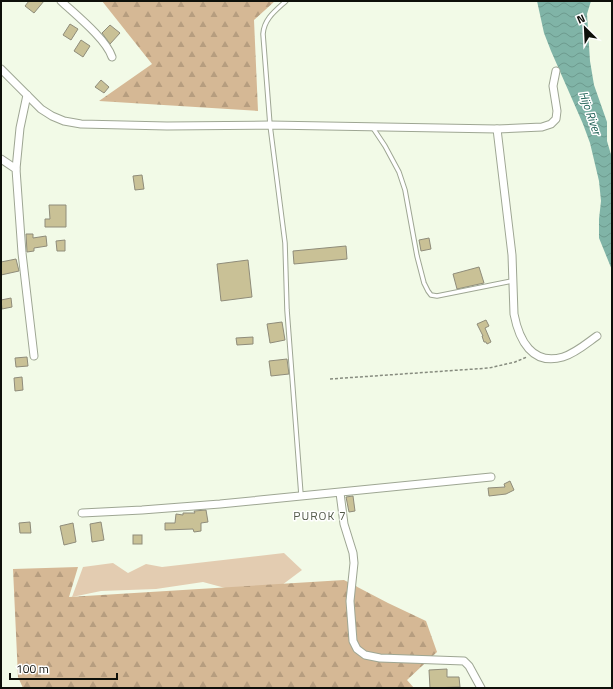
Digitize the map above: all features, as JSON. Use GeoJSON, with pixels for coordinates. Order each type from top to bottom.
{"type":"FeatureCollection","features":[{"type":"Feature","properties":{"kind":"street"},"geometry":{"type":"LineString","coordinates":[[61,1],[104,42],[112,57]]}},
{"type":"Feature","properties":{"kind":"street"},"geometry":{"type":"LineString","coordinates":[[1,69],[41,109],[64,122],[81,124],[167,126],[270,125],[497,129],[542,127],[551,124],[556,119],[557,111],[553,86],[556,71]]}},
{"type":"Feature","properties":{"kind":"street"},"geometry":{"type":"LineString","coordinates":[[27,95],[20,128],[16,169],[22,253],[34,356]]}},
{"type":"Feature","properties":{"kind":"street"},"geometry":{"type":"LineString","coordinates":[[497,129],[512,255],[514,314],[516,324],[528,349],[535,354],[549,359],[563,357],[575,352],[597,336]]}},
{"type":"Feature","properties":{"kind":"street"},"geometry":{"type":"LineString","coordinates":[[1,159],[16,169]]}},
{"type":"Feature","properties":{"kind":"street"},"geometry":{"type":"LineString","coordinates":[[82,513],[197,506],[492,477]]}},
{"type":"Feature","properties":{"kind":"street"},"geometry":{"type":"LineString","coordinates":[[340,493],[344,524],[353,554],[354,563],[350,601],[352,641],[356,649],[365,655],[380,658],[464,661],[469,666],[481,688]]}},
{"type":"Feature","properties":{"kind":"lane"},"geometry":{"type":"LineString","coordinates":[[286,1],[271,15],[263,27],[263,34],[270,125],[284,243],[287,310],[301,495]]}},
{"type":"Feature","properties":{"kind":"lane"},"geometry":{"type":"LineString","coordinates":[[373,128],[399,172],[405,190],[421,272],[431,295],[437,296],[512,281]]}},
{"type":"Feature","properties":{"kind":"path"},"geometry":{"type":"LineString","coordinates":[[330,379],[489,368],[515,362],[535,354]]}},
{"type":"Feature","properties":{"kind":"shaded area"},"geometry":{"type":"Polygon","coordinates":[[[284,553],[302,570],[278,588],[229,589],[203,582],[156,589],[101,591],[72,597],[83,567],[113,563],[128,573],[146,564],[162,567],[284,553]]]}},
{"type":"Feature","properties":{"kind":"green space"},"geometry":{"type":"Polygon","coordinates":[[[102,1],[275,1],[254,20],[258,111],[99,101],[152,64],[102,1]]]}},
{"type":"Feature","properties":{"kind":"green space"},"geometry":{"type":"Polygon","coordinates":[[[78,567],[69,597],[344,580],[426,621],[437,652],[407,680],[414,688],[23,688],[18,677],[13,569],[78,567]]]}},
{"type":"Feature","properties":{"kind":"water","name":"Hijo River"},"geometry":{"type":"Polygon","coordinates":[[[537,1],[591,1],[587,14],[590,61],[594,85],[607,122],[607,141],[612,158],[612,270],[599,238],[601,201],[599,181],[590,143],[544,33],[537,1]]]}},
{"type":"Feature","properties":{"kind":"building"},"geometry":{"type":"Polygon","coordinates":[[[29,1],[44,1],[34,13],[25,6],[29,1]]]}},
{"type":"Feature","properties":{"kind":"building"},"geometry":{"type":"Polygon","coordinates":[[[70,24],[78,29],[71,40],[63,35],[70,24]]]}},
{"type":"Feature","properties":{"kind":"building"},"geometry":{"type":"Polygon","coordinates":[[[110,25],[120,33],[110,44],[102,33],[110,25]]]}},
{"type":"Feature","properties":{"kind":"building"},"geometry":{"type":"Polygon","coordinates":[[[81,40],[90,46],[83,57],[74,51],[81,40]]]}},
{"type":"Feature","properties":{"kind":"building"},"geometry":{"type":"Polygon","coordinates":[[[101,80],[109,87],[104,93],[95,87],[101,80]]]}},
{"type":"Feature","properties":{"kind":"building"},"geometry":{"type":"Polygon","coordinates":[[[142,175],[144,189],[135,190],[133,176],[142,175]]]}},
{"type":"Feature","properties":{"kind":"building"},"geometry":{"type":"Polygon","coordinates":[[[49,205],[66,205],[66,227],[45,227],[45,219],[50,219],[49,205]]]}},
{"type":"Feature","properties":{"kind":"building"},"geometry":{"type":"Polygon","coordinates":[[[26,234],[33,234],[33,238],[46,236],[47,246],[34,248],[34,251],[27,252],[26,234]]]}},
{"type":"Feature","properties":{"kind":"building"},"geometry":{"type":"Polygon","coordinates":[[[429,238],[431,249],[421,251],[419,240],[429,238]]]}},
{"type":"Feature","properties":{"kind":"building"},"geometry":{"type":"Polygon","coordinates":[[[65,240],[65,251],[57,251],[56,241],[65,240]]]}},
{"type":"Feature","properties":{"kind":"building"},"geometry":{"type":"Polygon","coordinates":[[[346,246],[347,259],[294,264],[293,251],[346,246]]]}},
{"type":"Feature","properties":{"kind":"building"},"geometry":{"type":"Polygon","coordinates":[[[16,259],[19,271],[1,275],[1,262],[16,259]]]}},
{"type":"Feature","properties":{"kind":"building"},"geometry":{"type":"Polygon","coordinates":[[[248,260],[252,297],[221,301],[217,264],[248,260]]]}},
{"type":"Feature","properties":{"kind":"building"},"geometry":{"type":"Polygon","coordinates":[[[479,267],[484,283],[457,289],[453,274],[479,267]]]}},
{"type":"Feature","properties":{"kind":"building"},"geometry":{"type":"Polygon","coordinates":[[[11,298],[12,307],[2,309],[1,300],[11,298]]]}},
{"type":"Feature","properties":{"kind":"building"},"geometry":{"type":"Polygon","coordinates":[[[486,320],[489,326],[485,328],[491,342],[487,344],[484,342],[483,336],[477,324],[486,320]]]}},
{"type":"Feature","properties":{"kind":"building"},"geometry":{"type":"Polygon","coordinates":[[[282,322],[285,340],[270,343],[267,324],[282,322]]]}},
{"type":"Feature","properties":{"kind":"building"},"geometry":{"type":"Polygon","coordinates":[[[253,337],[253,344],[237,345],[236,338],[253,337]]]}},
{"type":"Feature","properties":{"kind":"building"},"geometry":{"type":"Polygon","coordinates":[[[27,357],[28,366],[16,367],[15,358],[27,357]]]}},
{"type":"Feature","properties":{"kind":"building"},"geometry":{"type":"Polygon","coordinates":[[[287,359],[289,374],[271,376],[269,361],[287,359]]]}},
{"type":"Feature","properties":{"kind":"building"},"geometry":{"type":"Polygon","coordinates":[[[22,377],[23,390],[15,391],[14,378],[22,377]]]}},
{"type":"Feature","properties":{"kind":"building"},"geometry":{"type":"Polygon","coordinates":[[[510,481],[514,490],[506,494],[489,496],[488,488],[505,487],[504,484],[510,481]]]}},
{"type":"Feature","properties":{"kind":"building"},"geometry":{"type":"Polygon","coordinates":[[[353,496],[355,511],[349,512],[346,497],[353,496]]]}},
{"type":"Feature","properties":{"kind":"building"},"geometry":{"type":"Polygon","coordinates":[[[206,510],[208,522],[201,523],[201,531],[194,532],[193,529],[165,530],[165,523],[175,523],[176,514],[183,515],[183,513],[195,513],[194,511],[206,510]]]}},
{"type":"Feature","properties":{"kind":"building"},"geometry":{"type":"Polygon","coordinates":[[[30,522],[31,533],[20,533],[19,523],[30,522]]]}},
{"type":"Feature","properties":{"kind":"building"},"geometry":{"type":"Polygon","coordinates":[[[101,522],[104,540],[92,542],[90,524],[101,522]]]}},
{"type":"Feature","properties":{"kind":"building"},"geometry":{"type":"Polygon","coordinates":[[[73,523],[76,542],[64,545],[60,526],[73,523]]]}},
{"type":"Feature","properties":{"kind":"building"},"geometry":{"type":"Polygon","coordinates":[[[133,535],[142,535],[142,544],[133,544],[133,535]]]}},
{"type":"Feature","properties":{"kind":"building"},"geometry":{"type":"Polygon","coordinates":[[[447,669],[447,677],[459,677],[460,687],[430,688],[429,670],[447,669]]]}},
{"type":"Feature","properties":{"kind":"district","name":"PUROK 7"},"geometry":{"type":"Point","coordinates":[320,516]}}]}
